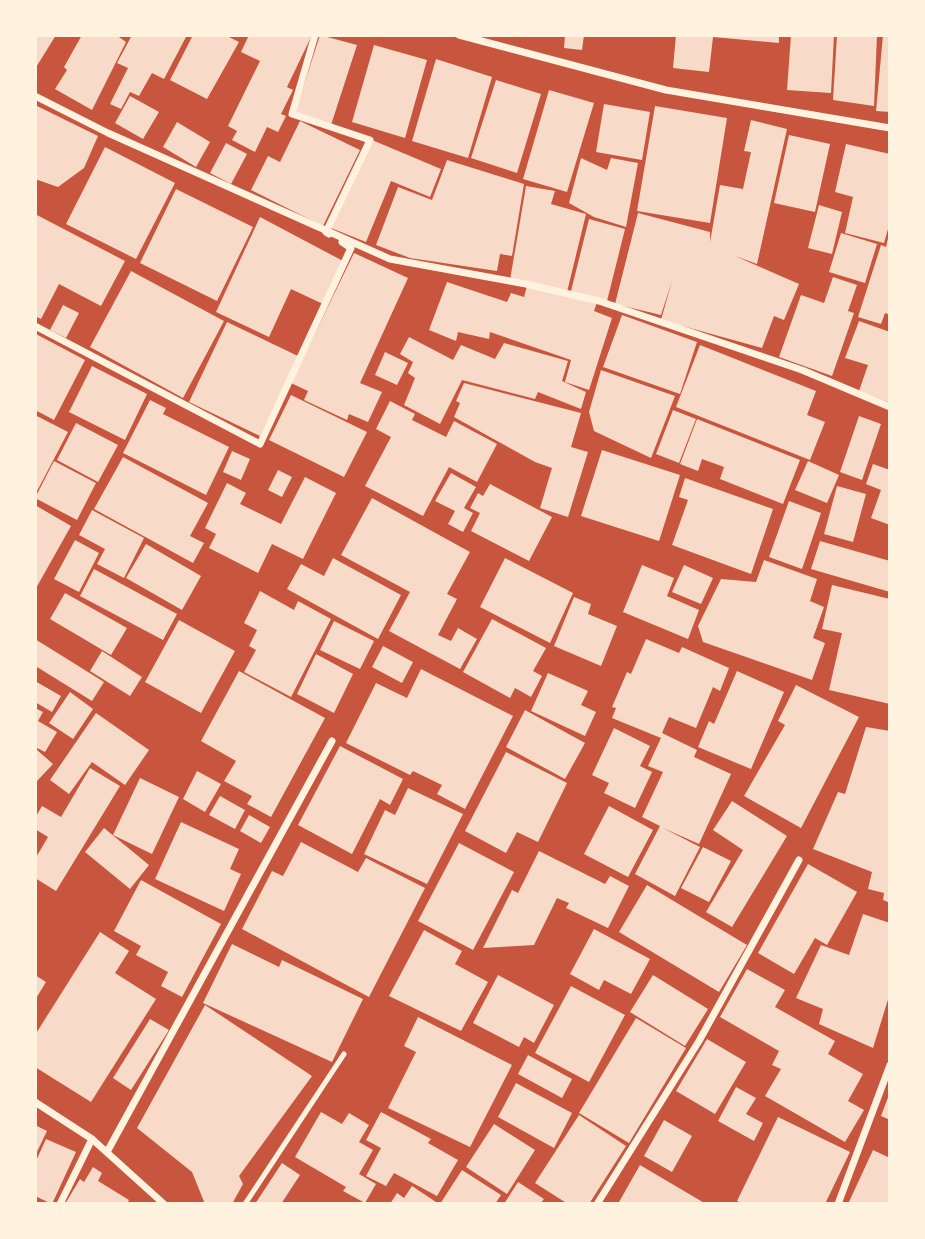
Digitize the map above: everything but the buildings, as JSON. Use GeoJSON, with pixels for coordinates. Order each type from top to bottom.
{"type":"FeatureCollection","features":[{"type":"Feature","properties":{"kind":"street"},"geometry":{"type":"LineString","coordinates":[[315,35],[292,114],[370,139],[326,232]]}},
{"type":"Feature","properties":{"kind":"street"},"geometry":{"type":"LineString","coordinates":[[459,35],[666,90],[890,128]]}},
{"type":"Feature","properties":{"kind":"street"},"geometry":{"type":"LineString","coordinates":[[35,96],[108,133],[390,259],[526,284],[598,301],[802,370],[890,407]]}},
{"type":"Feature","properties":{"kind":"street"},"geometry":{"type":"LineString","coordinates":[[35,326],[260,444],[351,248],[326,232]]}},
{"type":"Feature","properties":{"kind":"street"},"geometry":{"type":"LineString","coordinates":[[107,1152],[332,741]]}},
{"type":"Feature","properties":{"kind":"street"},"geometry":{"type":"LineString","coordinates":[[597,1204],[699,1041],[799,860]]}},
{"type":"Feature","properties":{"kind":"street"},"geometry":{"type":"LineString","coordinates":[[838,1204],[890,1065]]}},
{"type":"Feature","properties":{"kind":"street"},"geometry":{"type":"LineString","coordinates":[[35,1102],[92,1139],[164,1204]]}},
{"type":"Feature","properties":{"kind":"street"},"geometry":{"type":"LineString","coordinates":[[60,1204],[92,1139]]}},
{"type":"Feature","properties":{"kind":"lane"},"geometry":{"type":"LineString","coordinates":[[245,1204],[344,1054]]}}]}
